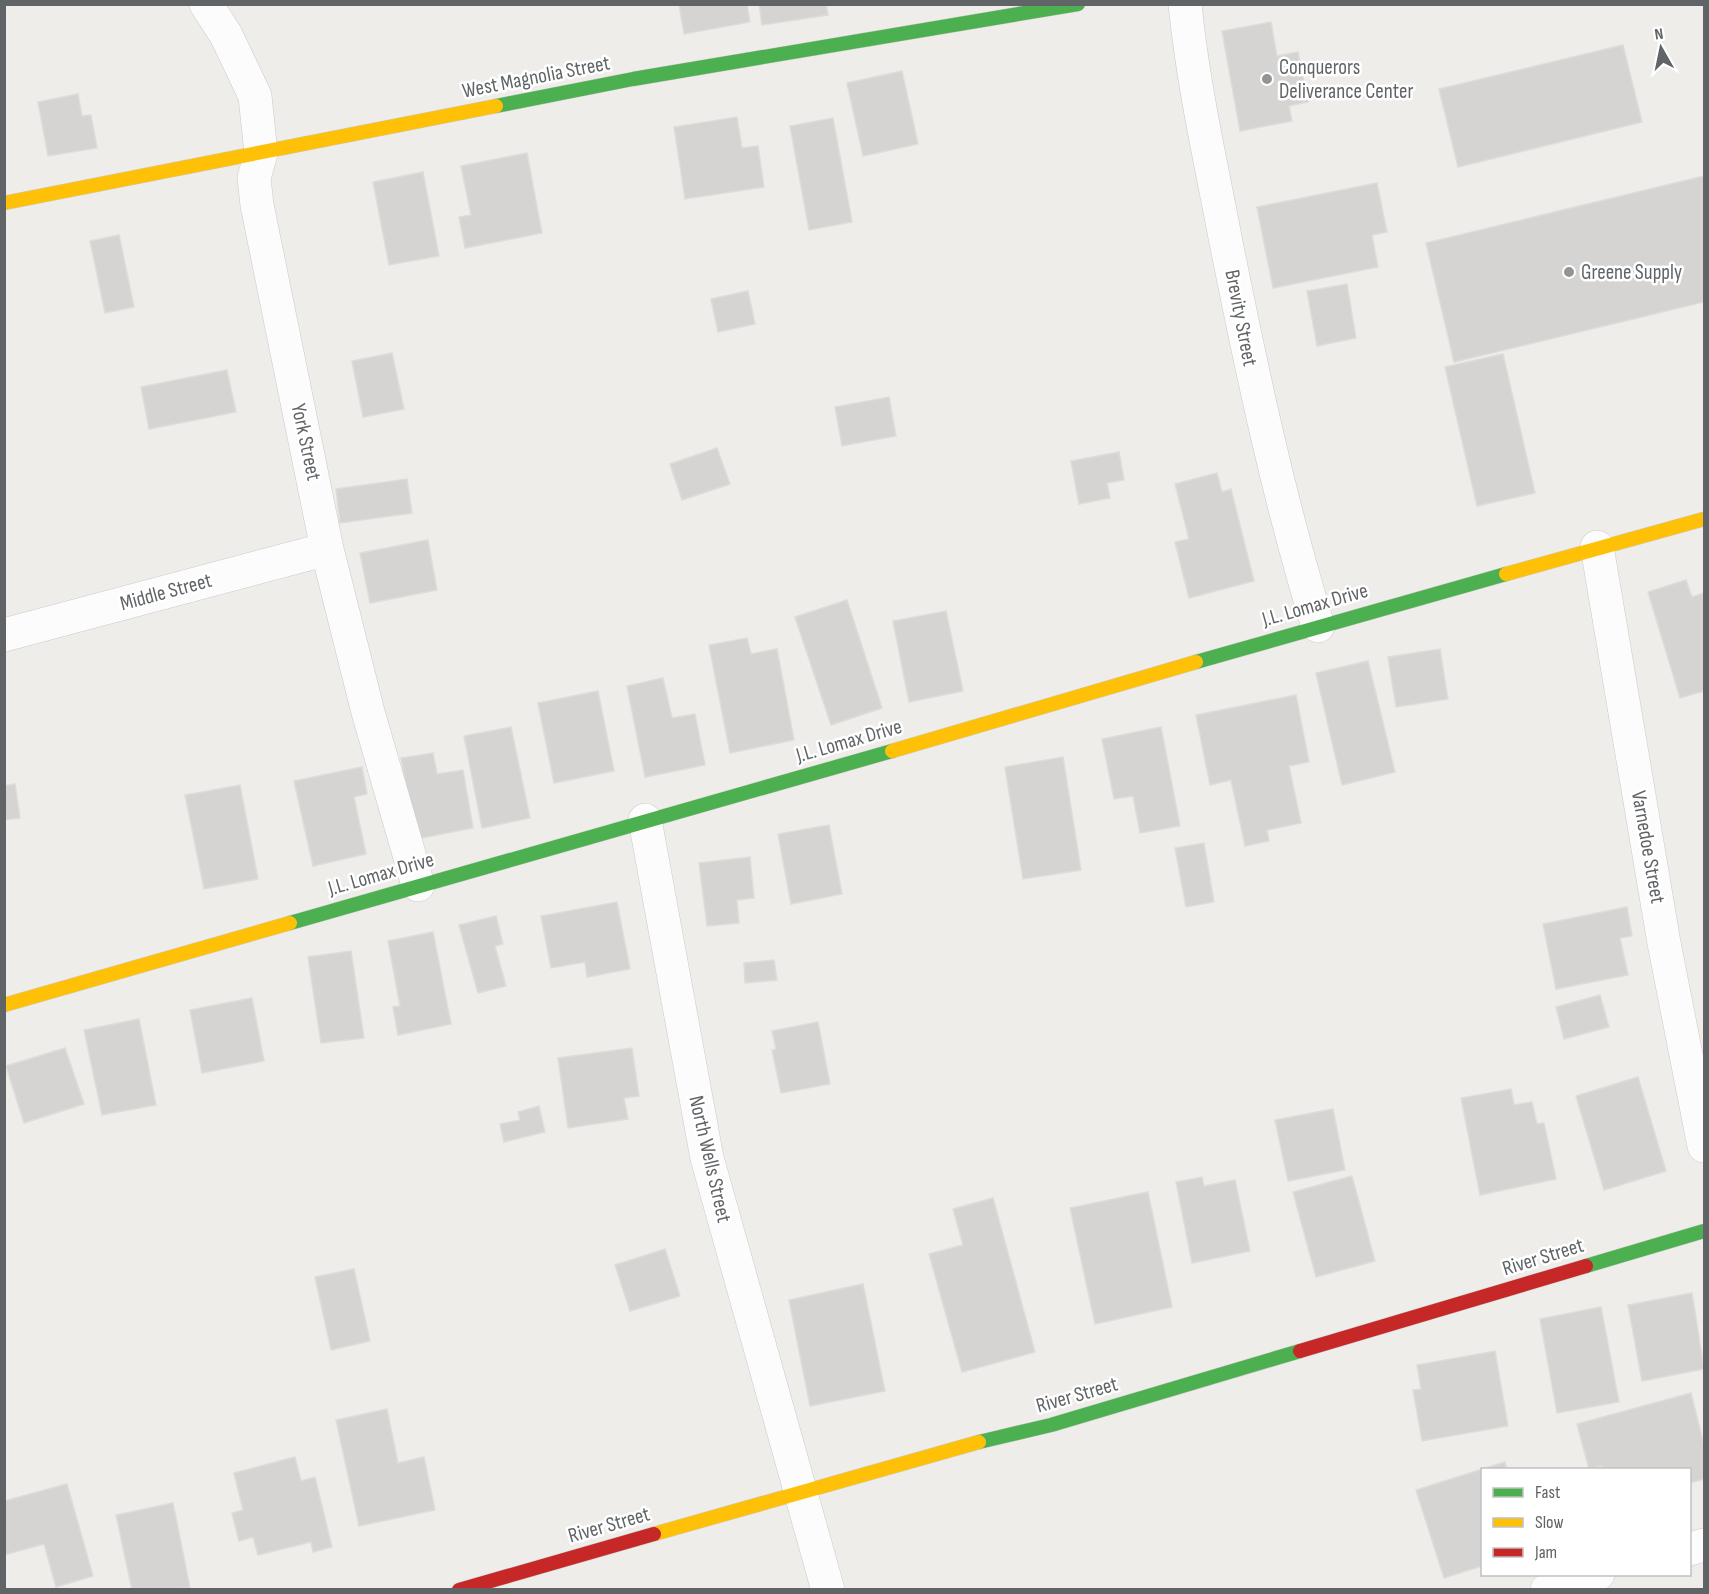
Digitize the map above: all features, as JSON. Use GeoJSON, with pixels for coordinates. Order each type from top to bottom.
{"type":"FeatureCollection","features":[{"type":"Feature","properties":{"kind":"street","name":"York Street"},"geometry":{"type":"LineString","coordinates":[[206,4],[226,35],[255,96],[261,153],[254,178],[257,205],[327,549],[368,712],[418,885]]}},
{"type":"Feature","properties":{"kind":"street","name":"West Magnolia Street"},"geometry":{"type":"LineString","coordinates":[[4,203],[633,79],[1034,8],[1078,4]]}},
{"type":"Feature","properties":{"kind":"street","name":"Brevity Street"},"geometry":{"type":"LineString","coordinates":[[1185,4],[1192,68],[1255,388],[1288,529],[1318,626]]}},
{"type":"Feature","properties":{"kind":"street","name":"J.L. Lomax Drive"},"geometry":{"type":"LineString","coordinates":[[4,1005],[966,730],[1318,626],[1704,519]]}},
{"type":"Feature","properties":{"kind":"street","name":"Varnedoe Street"},"geometry":{"type":"LineString","coordinates":[[1597,547],[1664,943],[1704,1146]]}},
{"type":"Feature","properties":{"kind":"street","name":"Middle Street"},"geometry":{"type":"LineString","coordinates":[[4,635],[327,549]]}},
{"type":"Feature","properties":{"kind":"street","name":"North Wells Street"},"geometry":{"type":"LineString","coordinates":[[645,820],[706,1158],[828,1590]]}},
{"type":"Feature","properties":{"kind":"street","name":"River Street"},"geometry":{"type":"LineString","coordinates":[[459,1590],[962,1446],[1051,1425],[1704,1231]]}},
{"type":"Feature","properties":{"kind":"street"},"geometry":{"type":"LineString","coordinates":[[1547,1590],[1595,1576]]}},
{"type":"Feature","properties":{"kind":"building"},"geometry":{"type":"Polygon","coordinates":[[[679,4],[747,4],[750,22],[684,34],[679,4]]]}},
{"type":"Feature","properties":{"kind":"building"},"geometry":{"type":"Polygon","coordinates":[[[759,4],[826,4],[828,15],[762,25],[759,4]]]}},
{"type":"Feature","properties":{"kind":"building","name":"Conquerors Deliverance Center"},"geometry":{"type":"Polygon","coordinates":[[[1271,22],[1277,56],[1298,52],[1308,102],[1289,106],[1292,121],[1240,131],[1222,31],[1271,22]]]}},
{"type":"Feature","properties":{"kind":"building"},"geometry":{"type":"Polygon","coordinates":[[[1623,45],[1642,122],[1458,167],[1439,89],[1623,45]]]}},
{"type":"Feature","properties":{"kind":"building"},"geometry":{"type":"Polygon","coordinates":[[[902,71],[918,144],[863,156],[847,83],[902,71]]]}},
{"type":"Feature","properties":{"kind":"building"},"geometry":{"type":"Polygon","coordinates":[[[78,94],[82,116],[91,115],[97,148],[48,156],[38,102],[78,94]]]}},
{"type":"Feature","properties":{"kind":"building"},"geometry":{"type":"Polygon","coordinates":[[[737,117],[742,148],[758,146],[764,187],[685,199],[674,127],[737,117]]]}},
{"type":"Feature","properties":{"kind":"building"},"geometry":{"type":"Polygon","coordinates":[[[833,118],[852,222],[809,230],[790,126],[833,118]]]}},
{"type":"Feature","properties":{"kind":"building"},"geometry":{"type":"Polygon","coordinates":[[[527,153],[542,233],[465,248],[459,217],[471,215],[461,166],[527,153]]]}},
{"type":"Feature","properties":{"kind":"building"},"geometry":{"type":"Polygon","coordinates":[[[423,172],[439,256],[389,265],[373,182],[423,172]]]}},
{"type":"Feature","properties":{"kind":"building","name":"Greene Supply"},"geometry":{"type":"Polygon","coordinates":[[[1704,176],[1704,302],[1454,362],[1426,243],[1704,176]]]}},
{"type":"Feature","properties":{"kind":"building"},"geometry":{"type":"Polygon","coordinates":[[[1377,183],[1387,232],[1372,235],[1378,267],[1273,288],[1257,207],[1377,183]]]}},
{"type":"Feature","properties":{"kind":"building"},"geometry":{"type":"Polygon","coordinates":[[[119,235],[134,307],[105,313],[90,241],[119,235]]]}},
{"type":"Feature","properties":{"kind":"building"},"geometry":{"type":"Polygon","coordinates":[[[1347,284],[1356,338],[1317,346],[1307,291],[1347,284]]]}},
{"type":"Feature","properties":{"kind":"building"},"geometry":{"type":"Polygon","coordinates":[[[748,291],[755,324],[718,332],[711,299],[748,291]]]}},
{"type":"Feature","properties":{"kind":"building"},"geometry":{"type":"Polygon","coordinates":[[[392,353],[404,409],[363,417],[352,361],[392,353]]]}},
{"type":"Feature","properties":{"kind":"building"},"geometry":{"type":"Polygon","coordinates":[[[1503,354],[1535,493],[1477,506],[1445,367],[1503,354]]]}},
{"type":"Feature","properties":{"kind":"building"},"geometry":{"type":"Polygon","coordinates":[[[227,370],[236,412],[149,429],[141,387],[227,370]]]}},
{"type":"Feature","properties":{"kind":"building"},"geometry":{"type":"Polygon","coordinates":[[[889,397],[896,436],[842,446],[835,407],[889,397]]]}},
{"type":"Feature","properties":{"kind":"building"},"geometry":{"type":"Polygon","coordinates":[[[717,448],[730,484],[682,500],[670,464],[717,448]]]}},
{"type":"Feature","properties":{"kind":"building"},"geometry":{"type":"Polygon","coordinates":[[[1119,452],[1124,480],[1107,483],[1110,498],[1079,504],[1071,461],[1119,452]]]}},
{"type":"Feature","properties":{"kind":"building"},"geometry":{"type":"Polygon","coordinates":[[[1217,473],[1222,492],[1231,489],[1254,581],[1189,598],[1175,542],[1189,539],[1175,484],[1217,473]]]}},
{"type":"Feature","properties":{"kind":"building"},"geometry":{"type":"Polygon","coordinates":[[[407,479],[412,513],[340,523],[336,489],[407,479]]]}},
{"type":"Feature","properties":{"kind":"building"},"geometry":{"type":"Polygon","coordinates":[[[428,540],[437,590],[370,603],[360,553],[428,540]]]}},
{"type":"Feature","properties":{"kind":"building"},"geometry":{"type":"Polygon","coordinates":[[[1686,580],[1692,597],[1704,593],[1704,691],[1680,698],[1648,592],[1686,580]]]}},
{"type":"Feature","properties":{"kind":"building"},"geometry":{"type":"Polygon","coordinates":[[[847,600],[882,708],[831,725],[795,617],[847,600]]]}},
{"type":"Feature","properties":{"kind":"building"},"geometry":{"type":"Polygon","coordinates":[[[946,611],[963,691],[909,702],[893,621],[946,611]]]}},
{"type":"Feature","properties":{"kind":"building"},"geometry":{"type":"Polygon","coordinates":[[[747,638],[751,654],[777,649],[794,740],[730,753],[709,645],[747,638]]]}},
{"type":"Feature","properties":{"kind":"building"},"geometry":{"type":"Polygon","coordinates":[[[1440,649],[1448,699],[1396,707],[1388,657],[1440,649]]]}},
{"type":"Feature","properties":{"kind":"building"},"geometry":{"type":"Polygon","coordinates":[[[1368,661],[1395,772],[1342,785],[1316,673],[1368,661]]]}},
{"type":"Feature","properties":{"kind":"building"},"geometry":{"type":"Polygon","coordinates":[[[663,678],[672,718],[695,714],[705,765],[645,777],[627,686],[663,678]]]}},
{"type":"Feature","properties":{"kind":"building"},"geometry":{"type":"Polygon","coordinates":[[[598,691],[614,771],[554,783],[538,703],[598,691]]]}},
{"type":"Feature","properties":{"kind":"building"},"geometry":{"type":"Polygon","coordinates":[[[1296,695],[1309,762],[1289,766],[1301,823],[1267,830],[1269,841],[1245,846],[1231,780],[1210,785],[1196,715],[1296,695]]]}},
{"type":"Feature","properties":{"kind":"building"},"geometry":{"type":"Polygon","coordinates":[[[511,727],[530,818],[482,828],[464,736],[511,727]]]}},
{"type":"Feature","properties":{"kind":"building"},"geometry":{"type":"Polygon","coordinates":[[[1161,727],[1180,826],[1140,833],[1133,796],[1114,799],[1102,739],[1161,727]]]}},
{"type":"Feature","properties":{"kind":"building"},"geometry":{"type":"Polygon","coordinates":[[[433,753],[437,774],[463,770],[473,828],[416,839],[401,758],[433,753]]]}},
{"type":"Feature","properties":{"kind":"building"},"geometry":{"type":"Polygon","coordinates":[[[1063,757],[1081,870],[1023,879],[1005,767],[1063,757]]]}},
{"type":"Feature","properties":{"kind":"building"},"geometry":{"type":"Polygon","coordinates":[[[362,767],[367,794],[354,797],[366,854],[313,866],[294,781],[362,767]]]}},
{"type":"Feature","properties":{"kind":"building"},"geometry":{"type":"Polygon","coordinates":[[[15,784],[20,818],[4,820],[4,786],[15,784]]]}},
{"type":"Feature","properties":{"kind":"building"},"geometry":{"type":"Polygon","coordinates":[[[240,785],[258,879],[204,889],[185,795],[240,785]]]}},
{"type":"Feature","properties":{"kind":"building"},"geometry":{"type":"Polygon","coordinates":[[[829,825],[842,894],[791,904],[778,834],[829,825]]]}},
{"type":"Feature","properties":{"kind":"building"},"geometry":{"type":"Polygon","coordinates":[[[1204,843],[1214,902],[1186,907],[1175,848],[1204,843]]]}},
{"type":"Feature","properties":{"kind":"building"},"geometry":{"type":"Polygon","coordinates":[[[750,857],[754,898],[737,900],[739,923],[707,926],[699,863],[750,857]]]}},
{"type":"Feature","properties":{"kind":"building"},"geometry":{"type":"Polygon","coordinates":[[[617,902],[630,969],[587,977],[585,962],[551,968],[541,916],[617,902]]]}},
{"type":"Feature","properties":{"kind":"building"},"geometry":{"type":"Polygon","coordinates":[[[1627,907],[1632,936],[1620,938],[1628,975],[1556,989],[1543,924],[1627,907]]]}},
{"type":"Feature","properties":{"kind":"building"},"geometry":{"type":"Polygon","coordinates":[[[496,916],[503,944],[495,946],[506,986],[478,993],[459,925],[496,916]]]}},
{"type":"Feature","properties":{"kind":"building"},"geometry":{"type":"Polygon","coordinates":[[[433,932],[451,1024],[398,1035],[393,1007],[400,1006],[388,941],[433,932]]]}},
{"type":"Feature","properties":{"kind":"building"},"geometry":{"type":"Polygon","coordinates":[[[351,951],[364,1038],[321,1043],[308,957],[351,951]]]}},
{"type":"Feature","properties":{"kind":"building"},"geometry":{"type":"Polygon","coordinates":[[[774,960],[777,980],[745,983],[744,963],[774,960]]]}},
{"type":"Feature","properties":{"kind":"building"},"geometry":{"type":"Polygon","coordinates":[[[1600,995],[1609,1027],[1564,1039],[1556,1007],[1600,995]]]}},
{"type":"Feature","properties":{"kind":"building"},"geometry":{"type":"Polygon","coordinates":[[[252,998],[264,1061],[202,1073],[190,1010],[252,998]]]}},
{"type":"Feature","properties":{"kind":"building"},"geometry":{"type":"Polygon","coordinates":[[[139,1019],[156,1105],[102,1115],[84,1030],[139,1019]]]}},
{"type":"Feature","properties":{"kind":"building"},"geometry":{"type":"Polygon","coordinates":[[[818,1022],[830,1084],[781,1093],[772,1050],[776,1049],[772,1031],[818,1022]]]}},
{"type":"Feature","properties":{"kind":"building"},"geometry":{"type":"Polygon","coordinates":[[[65,1048],[84,1104],[24,1123],[6,1066],[65,1048]]]}},
{"type":"Feature","properties":{"kind":"building"},"geometry":{"type":"Polygon","coordinates":[[[632,1048],[639,1096],[624,1098],[628,1119],[568,1128],[558,1058],[632,1048]]]}},
{"type":"Feature","properties":{"kind":"building"},"geometry":{"type":"Polygon","coordinates":[[[1638,1077],[1666,1171],[1604,1190],[1576,1096],[1638,1077]]]}},
{"type":"Feature","properties":{"kind":"building"},"geometry":{"type":"Polygon","coordinates":[[[1511,1089],[1514,1105],[1532,1102],[1537,1124],[1544,1123],[1556,1179],[1480,1195],[1461,1098],[1511,1089]]]}},
{"type":"Feature","properties":{"kind":"building"},"geometry":{"type":"Polygon","coordinates":[[[539,1106],[545,1132],[504,1142],[500,1124],[520,1120],[518,1112],[539,1106]]]}},
{"type":"Feature","properties":{"kind":"building"},"geometry":{"type":"Polygon","coordinates":[[[1333,1109],[1345,1170],[1288,1181],[1275,1120],[1333,1109]]]}},
{"type":"Feature","properties":{"kind":"building"},"geometry":{"type":"Polygon","coordinates":[[[1352,1176],[1375,1261],[1316,1277],[1293,1192],[1352,1176]]]}},
{"type":"Feature","properties":{"kind":"building"},"geometry":{"type":"Polygon","coordinates":[[[1202,1177],[1204,1186],[1235,1180],[1250,1251],[1192,1263],[1176,1182],[1202,1177]]]}},
{"type":"Feature","properties":{"kind":"building"},"geometry":{"type":"Polygon","coordinates":[[[1148,1192],[1172,1307],[1095,1324],[1070,1208],[1148,1192]]]}},
{"type":"Feature","properties":{"kind":"building"},"geometry":{"type":"Polygon","coordinates":[[[993,1198],[1035,1352],[962,1372],[929,1254],[963,1245],[953,1209],[993,1198]]]}},
{"type":"Feature","properties":{"kind":"building"},"geometry":{"type":"Polygon","coordinates":[[[665,1249],[680,1296],[630,1311],[615,1265],[665,1249]]]}},
{"type":"Feature","properties":{"kind":"building"},"geometry":{"type":"Polygon","coordinates":[[[354,1269],[370,1341],[331,1350],[315,1277],[354,1269]]]}},
{"type":"Feature","properties":{"kind":"building"},"geometry":{"type":"Polygon","coordinates":[[[863,1284],[885,1391],[810,1406],[789,1300],[863,1284]]]}},
{"type":"Feature","properties":{"kind":"building"},"geometry":{"type":"Polygon","coordinates":[[[1692,1293],[1704,1369],[1642,1381],[1628,1305],[1692,1293]]]}},
{"type":"Feature","properties":{"kind":"building"},"geometry":{"type":"Polygon","coordinates":[[[1601,1307],[1619,1402],[1557,1413],[1540,1319],[1601,1307]]]}},
{"type":"Feature","properties":{"kind":"building"},"geometry":{"type":"Polygon","coordinates":[[[1495,1351],[1508,1426],[1422,1441],[1413,1390],[1421,1389],[1417,1365],[1495,1351]]]}},
{"type":"Feature","properties":{"kind":"building"},"geometry":{"type":"Polygon","coordinates":[[[1691,1393],[1704,1445],[1704,1479],[1691,1483],[1691,1468],[1602,1468],[1602,1466],[1589,1468],[1577,1424],[1691,1393]]]}},
{"type":"Feature","properties":{"kind":"building"},"geometry":{"type":"Polygon","coordinates":[[[387,1409],[398,1463],[424,1457],[435,1510],[359,1526],[336,1420],[387,1409]]]}},
{"type":"Feature","properties":{"kind":"building"},"geometry":{"type":"Polygon","coordinates":[[[295,1457],[301,1481],[315,1477],[332,1547],[313,1552],[311,1542],[258,1555],[253,1537],[239,1541],[232,1513],[243,1510],[234,1473],[295,1457]]]}},
{"type":"Feature","properties":{"kind":"building"},"geometry":{"type":"Polygon","coordinates":[[[1505,1462],[1506,1468],[1486,1468],[1505,1462]]]}},
{"type":"Feature","properties":{"kind":"building"},"geometry":{"type":"Polygon","coordinates":[[[1481,1470],[1481,1566],[1444,1578],[1416,1490],[1481,1470]]]}},
{"type":"Feature","properties":{"kind":"building"},"geometry":{"type":"Polygon","coordinates":[[[67,1484],[93,1576],[56,1587],[44,1544],[4,1555],[4,1501],[67,1484]]]}},
{"type":"Feature","properties":{"kind":"building"},"geometry":{"type":"Polygon","coordinates":[[[173,1503],[190,1588],[132,1590],[116,1515],[173,1503]]]}},
{"type":"Feature","properties":{"kind":"traffic: fast"},"geometry":{"type":"LineString","coordinates":[[496,106],[633,79],[1078,4]]}},
{"type":"Feature","properties":{"kind":"traffic: fast"},"geometry":{"type":"LineString","coordinates":[[1196,662],[1506,574]]}},
{"type":"Feature","properties":{"kind":"traffic: fast"},"geometry":{"type":"LineString","coordinates":[[290,923],[892,751]]}},
{"type":"Feature","properties":{"kind":"traffic: fast"},"geometry":{"type":"LineString","coordinates":[[1586,1266],[1704,1231]]}},
{"type":"Feature","properties":{"kind":"traffic: fast"},"geometry":{"type":"LineString","coordinates":[[979,1442],[1051,1425],[1300,1351]]}},
{"type":"Feature","properties":{"kind":"traffic: slow"},"geometry":{"type":"LineString","coordinates":[[4,203],[496,106]]}},
{"type":"Feature","properties":{"kind":"traffic: slow"},"geometry":{"type":"LineString","coordinates":[[1506,574],[1704,519]]}},
{"type":"Feature","properties":{"kind":"traffic: slow"},"geometry":{"type":"LineString","coordinates":[[892,751],[1196,662]]}},
{"type":"Feature","properties":{"kind":"traffic: slow"},"geometry":{"type":"LineString","coordinates":[[4,1005],[290,923]]}},
{"type":"Feature","properties":{"kind":"traffic: slow"},"geometry":{"type":"LineString","coordinates":[[654,1534],[979,1442]]}},
{"type":"Feature","properties":{"kind":"traffic: jam"},"geometry":{"type":"LineString","coordinates":[[1300,1351],[1586,1266]]}},
{"type":"Feature","properties":{"kind":"traffic: jam"},"geometry":{"type":"LineString","coordinates":[[459,1590],[654,1534]]}},
{"type":"Feature","properties":{"kind":"place","name":"Conquerors Deliverance Center"},"geometry":{"type":"Point","coordinates":[1267,79]}},
{"type":"Feature","properties":{"kind":"place","name":"Greene Supply"},"geometry":{"type":"Point","coordinates":[1569,272]}}]}
